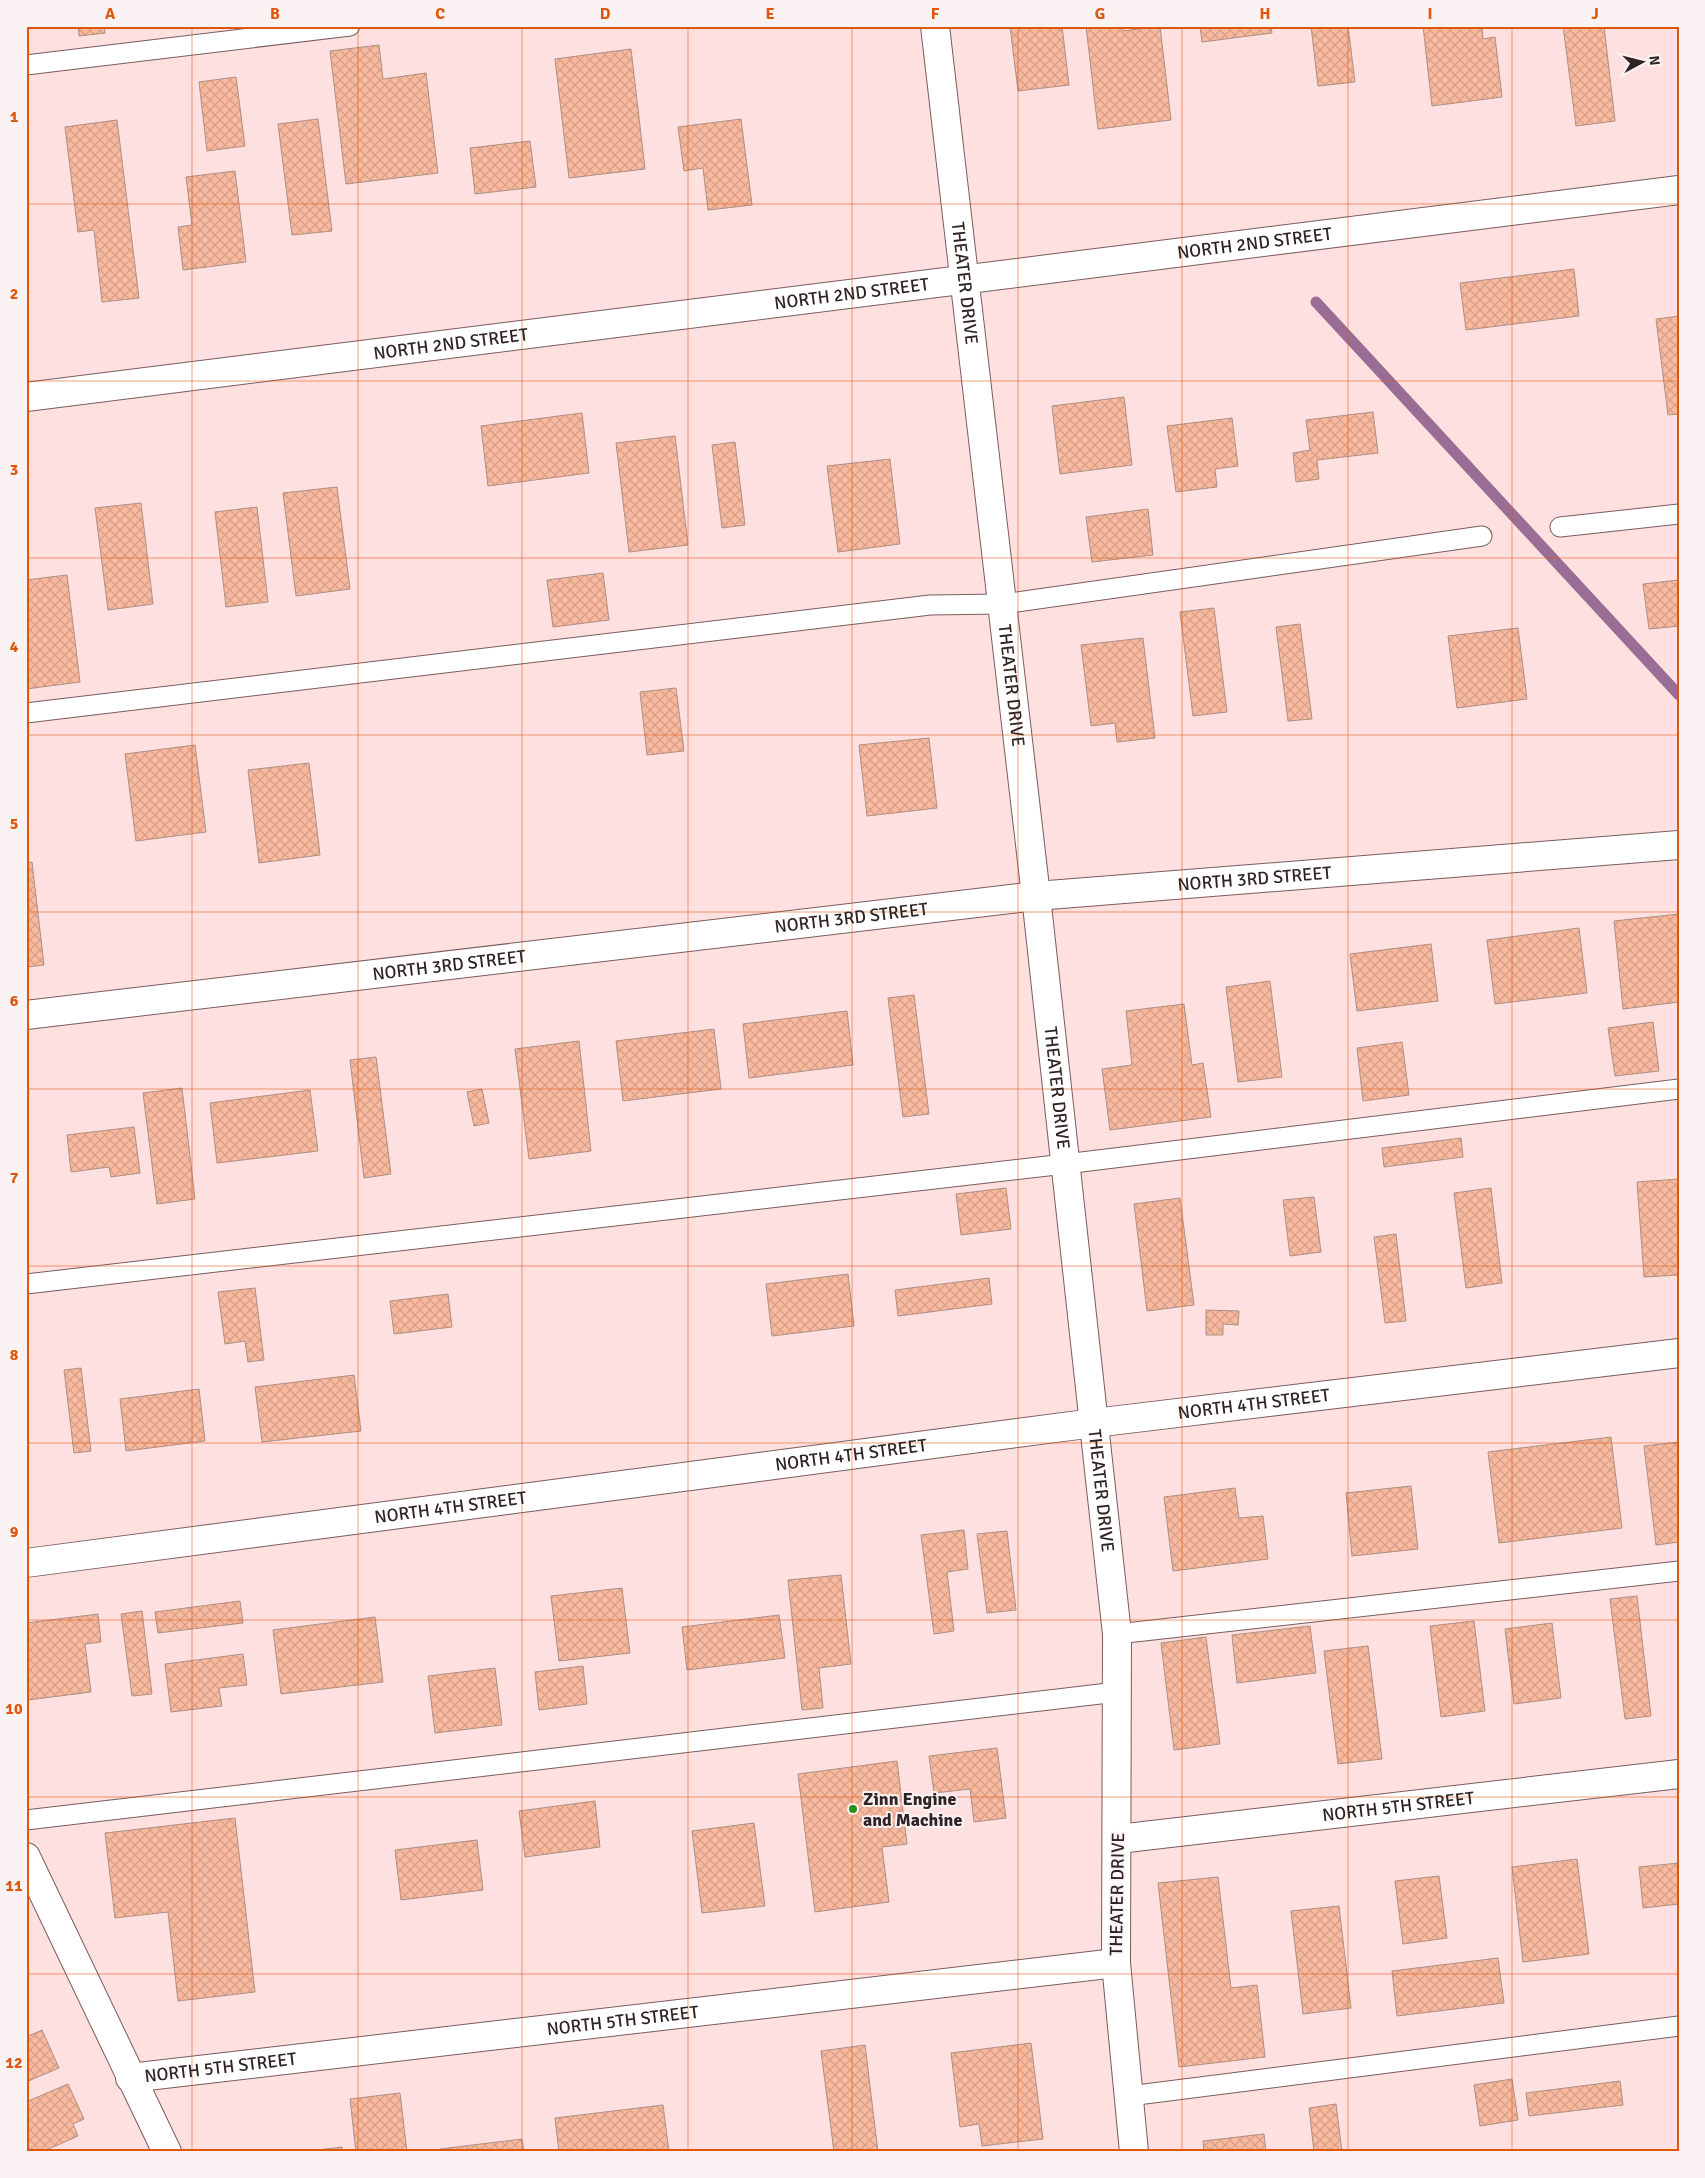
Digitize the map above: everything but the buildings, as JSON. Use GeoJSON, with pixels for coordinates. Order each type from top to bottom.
{"type":"FeatureCollection","features":[{"type":"Feature","properties":{"kind":"street","name":"THEATER DRIVE"},"geometry":{"type":"LineString","coordinates":[[935,26],[1003,604],[1117,1634],[1118,1839],[1116,1963],[1134,2152]]}},
{"type":"Feature","properties":{"kind":"street","name":"NORTH 2ND STREET"},"geometry":{"type":"LineString","coordinates":[[26,397],[1679,190]]}},
{"type":"Feature","properties":{"kind":"street","name":"NORTH 3RD STREET"},"geometry":{"type":"LineString","coordinates":[[26,1015],[1036,896],[1679,845]]}},
{"type":"Feature","properties":{"kind":"street","name":"NORTH 4TH STREET"},"geometry":{"type":"LineString","coordinates":[[26,1564],[1094,1423],[1679,1354]]}},
{"type":"Feature","properties":{"kind":"street","name":"NORTH 5TH STREET"},"geometry":{"type":"LineString","coordinates":[[1118,1839],[1679,1774]]}},
{"type":"Feature","properties":{"kind":"street"},"geometry":{"type":"LineString","coordinates":[[26,1858],[167,2152]]}},
{"type":"Feature","properties":{"kind":"street","name":"NORTH 5TH STREET"},"geometry":{"type":"LineString","coordinates":[[130,2078],[1116,1963]]}},
{"type":"Feature","properties":{"kind":"lane"},"geometry":{"type":"LineString","coordinates":[[26,64],[350,26]]}},
{"type":"Feature","properties":{"kind":"lane"},"geometry":{"type":"LineString","coordinates":[[1560,528],[1679,514]]}},
{"type":"Feature","properties":{"kind":"lane"},"geometry":{"type":"LineString","coordinates":[[26,713],[930,605],[1003,604],[1482,536]]}},
{"type":"Feature","properties":{"kind":"lane"},"geometry":{"type":"LineString","coordinates":[[26,1284],[1065,1164],[1679,1089]]}},
{"type":"Feature","properties":{"kind":"lane"},"geometry":{"type":"LineString","coordinates":[[1117,1634],[1679,1570]]}},
{"type":"Feature","properties":{"kind":"lane"},"geometry":{"type":"LineString","coordinates":[[26,1820],[1117,1692]]}},
{"type":"Feature","properties":{"kind":"lane"},"geometry":{"type":"LineString","coordinates":[[1129,2096],[1679,2026]]}},
{"type":"Feature","properties":{"kind":"waterway"},"geometry":{"type":"LineString","coordinates":[[1316,302],[1679,695]]}},
{"type":"Feature","properties":{"kind":"place","name":"Zinn Engine and Machine"},"geometry":{"type":"Point","coordinates":[853,1809]}}]}
